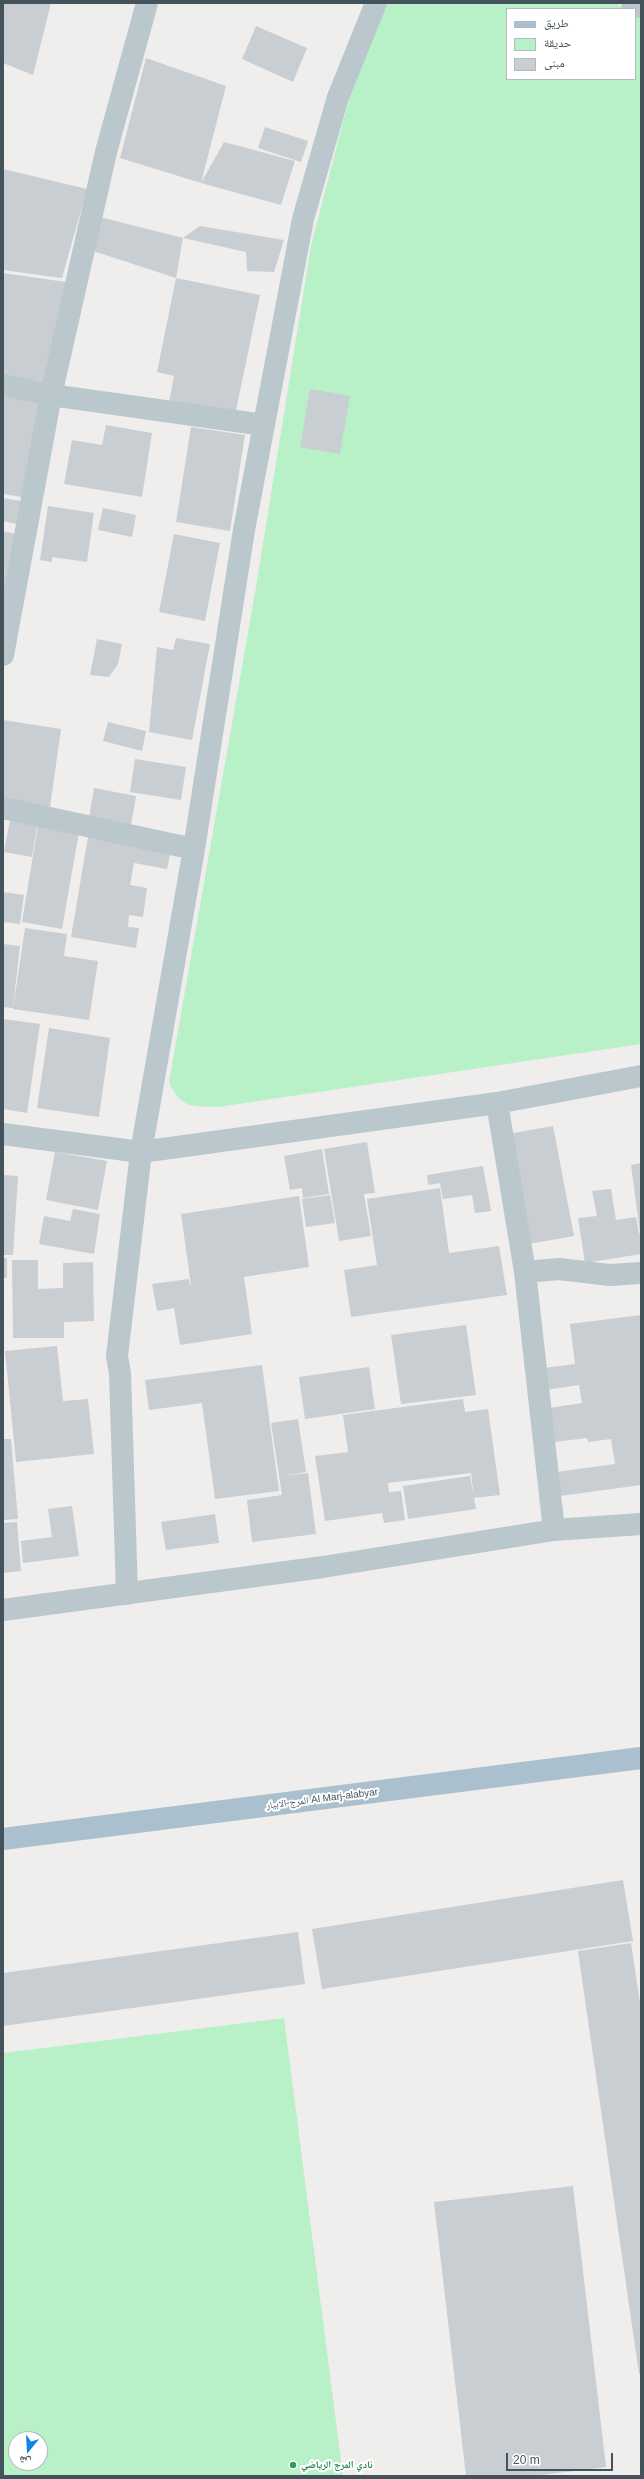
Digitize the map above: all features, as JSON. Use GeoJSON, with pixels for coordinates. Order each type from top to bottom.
{"type":"FeatureCollection","features":[{"type":"Feature","properties":{"kind":"main road","name":"المرج-الابيار Al Marj-alabyar"},"geometry":{"type":"LineString","coordinates":[[3,1839],[641,1758]]}},
{"type":"Feature","properties":{"kind":"street"},"geometry":{"type":"LineString","coordinates":[[3,655],[51,395],[106,152],[147,3]]}},
{"type":"Feature","properties":{"kind":"street"},"geometry":{"type":"LineString","coordinates":[[127,1594],[120,1373],[117,1356],[141,1152],[194,849],[243,538],[303,219],[338,98],[376,3]]}},
{"type":"Feature","properties":{"kind":"street"},"geometry":{"type":"LineString","coordinates":[[632,3],[641,7]]}},
{"type":"Feature","properties":{"kind":"street"},"geometry":{"type":"LineString","coordinates":[[3,385],[51,395],[264,425]]}},
{"type":"Feature","properties":{"kind":"street"},"geometry":{"type":"LineString","coordinates":[[3,808],[194,849]]}},
{"type":"Feature","properties":{"kind":"street"},"geometry":{"type":"LineString","coordinates":[[3,1134],[141,1152],[497,1103],[641,1076]]}},
{"type":"Feature","properties":{"kind":"street"},"geometry":{"type":"LineString","coordinates":[[497,1103],[525,1272],[554,1530]]}},
{"type":"Feature","properties":{"kind":"street"},"geometry":{"type":"LineString","coordinates":[[525,1272],[559,1269],[610,1275],[641,1273]]}},
{"type":"Feature","properties":{"kind":"street"},"geometry":{"type":"LineString","coordinates":[[3,1610],[323,1567],[554,1530],[641,1524]]}},
{"type":"Feature","properties":{"kind":"green space"},"geometry":{"type":"Polygon","coordinates":[[[385,3],[615,3],[625,8],[506,8],[506,80],[636,80],[636,14],[641,16],[641,1044],[218,1107],[194,1106],[183,1102],[173,1091],[169,1082],[256,587],[311,246],[354,79],[385,3]]]}},
{"type":"Feature","properties":{"kind":"green space"},"geometry":{"type":"Polygon","coordinates":[[[284,2018],[343,2476],[3,2476],[3,2053],[284,2018]]]}},
{"type":"Feature","properties":{"kind":"building"},"geometry":{"type":"Polygon","coordinates":[[[3,3],[51,3],[33,75],[3,63],[3,3]]]}},
{"type":"Feature","properties":{"kind":"building"},"geometry":{"type":"Polygon","coordinates":[[[256,26],[307,48],[293,82],[242,59],[256,26]]]}},
{"type":"Feature","properties":{"kind":"building"},"geometry":{"type":"Polygon","coordinates":[[[146,58],[226,86],[201,183],[120,158],[146,58]]]}},
{"type":"Feature","properties":{"kind":"building"},"geometry":{"type":"Polygon","coordinates":[[[265,127],[308,141],[301,162],[258,148],[265,127]]]}},
{"type":"Feature","properties":{"kind":"building"},"geometry":{"type":"Polygon","coordinates":[[[224,142],[295,161],[281,205],[201,183],[224,142]]]}},
{"type":"Feature","properties":{"kind":"building"},"geometry":{"type":"Polygon","coordinates":[[[3,169],[87,189],[62,278],[3,270],[3,169]]]}},
{"type":"Feature","properties":{"kind":"building"},"geometry":{"type":"Polygon","coordinates":[[[92,215],[183,238],[176,278],[84,248],[92,215]]]}},
{"type":"Feature","properties":{"kind":"building"},"geometry":{"type":"Polygon","coordinates":[[[200,226],[284,240],[274,272],[247,271],[246,252],[183,238],[200,226]]]}},
{"type":"Feature","properties":{"kind":"building"},"geometry":{"type":"Polygon","coordinates":[[[3,273],[66,282],[43,382],[3,375],[3,273]]]}},
{"type":"Feature","properties":{"kind":"building"},"geometry":{"type":"Polygon","coordinates":[[[176,278],[260,295],[235,415],[169,402],[174,376],[157,372],[176,278]]]}},
{"type":"Feature","properties":{"kind":"building"},"geometry":{"type":"Polygon","coordinates":[[[310,389],[350,396],[340,454],[300,447],[310,389]]]}},
{"type":"Feature","properties":{"kind":"building"},"geometry":{"type":"Polygon","coordinates":[[[3,395],[43,401],[28,498],[3,494],[3,395]]]}},
{"type":"Feature","properties":{"kind":"building"},"geometry":{"type":"Polygon","coordinates":[[[106,425],[152,433],[142,497],[64,484],[72,440],[102,445],[106,425]]]}},
{"type":"Feature","properties":{"kind":"building"},"geometry":{"type":"Polygon","coordinates":[[[191,427],[245,435],[230,531],[176,522],[191,427]]]}},
{"type":"Feature","properties":{"kind":"building"},"geometry":{"type":"Polygon","coordinates":[[[3,498],[21,501],[17,524],[3,521],[3,498]]]}},
{"type":"Feature","properties":{"kind":"building"},"geometry":{"type":"Polygon","coordinates":[[[48,506],[94,513],[87,562],[52,557],[52,562],[40,560],[48,506]]]}},
{"type":"Feature","properties":{"kind":"building"},"geometry":{"type":"Polygon","coordinates":[[[103,508],[136,515],[132,537],[98,530],[103,508]]]}},
{"type":"Feature","properties":{"kind":"building"},"geometry":{"type":"Polygon","coordinates":[[[3,531],[25,536],[3,598],[3,531]]]}},
{"type":"Feature","properties":{"kind":"building"},"geometry":{"type":"Polygon","coordinates":[[[174,534],[220,543],[205,621],[159,612],[174,534]]]}},
{"type":"Feature","properties":{"kind":"building"},"geometry":{"type":"Polygon","coordinates":[[[176,638],[210,644],[192,740],[149,732],[157,647],[173,650],[176,638]]]}},
{"type":"Feature","properties":{"kind":"building"},"geometry":{"type":"Polygon","coordinates":[[[97,639],[122,644],[118,664],[109,677],[90,675],[97,639]]]}},
{"type":"Feature","properties":{"kind":"building"},"geometry":{"type":"Polygon","coordinates":[[[3,720],[61,729],[50,807],[3,800],[3,720]]]}},
{"type":"Feature","properties":{"kind":"building"},"geometry":{"type":"Polygon","coordinates":[[[108,722],[146,731],[142,751],[103,741],[108,722]]]}},
{"type":"Feature","properties":{"kind":"building"},"geometry":{"type":"Polygon","coordinates":[[[135,759],[186,767],[181,800],[130,792],[135,759]]]}},
{"type":"Feature","properties":{"kind":"building"},"geometry":{"type":"Polygon","coordinates":[[[94,788],[136,796],[131,825],[89,818],[94,788]]]}},
{"type":"Feature","properties":{"kind":"building"},"geometry":{"type":"Polygon","coordinates":[[[11,815],[38,820],[32,857],[4,852],[11,815]]]}},
{"type":"Feature","properties":{"kind":"building"},"geometry":{"type":"Polygon","coordinates":[[[38,825],[79,832],[62,929],[22,922],[38,825]]]}},
{"type":"Feature","properties":{"kind":"building"},"geometry":{"type":"Polygon","coordinates":[[[88,837],[171,850],[167,869],[134,863],[130,885],[147,888],[143,917],[129,915],[128,927],[139,928],[136,948],[71,937],[88,837]]]}},
{"type":"Feature","properties":{"kind":"building"},"geometry":{"type":"Polygon","coordinates":[[[3,892],[24,895],[20,924],[3,922],[3,892]]]}},
{"type":"Feature","properties":{"kind":"building"},"geometry":{"type":"Polygon","coordinates":[[[25,928],[67,934],[64,956],[98,961],[89,1020],[13,1009],[25,928]]]}},
{"type":"Feature","properties":{"kind":"building"},"geometry":{"type":"Polygon","coordinates":[[[3,944],[20,946],[13,1008],[3,1007],[3,944]]]}},
{"type":"Feature","properties":{"kind":"building"},"geometry":{"type":"Polygon","coordinates":[[[3,1019],[40,1024],[27,1113],[3,1109],[3,1019]]]}},
{"type":"Feature","properties":{"kind":"building"},"geometry":{"type":"Polygon","coordinates":[[[49,1028],[110,1038],[99,1117],[37,1108],[49,1028]]]}},
{"type":"Feature","properties":{"kind":"building"},"geometry":{"type":"Polygon","coordinates":[[[553,1126],[574,1236],[523,1245],[502,1135],[553,1126]]]}},
{"type":"Feature","properties":{"kind":"building"},"geometry":{"type":"Polygon","coordinates":[[[367,1142],[375,1193],[364,1194],[371,1236],[339,1241],[324,1149],[367,1142]]]}},
{"type":"Feature","properties":{"kind":"building"},"geometry":{"type":"Polygon","coordinates":[[[322,1149],[329,1194],[303,1198],[302,1188],[290,1190],[284,1156],[322,1149]]]}},
{"type":"Feature","properties":{"kind":"building"},"geometry":{"type":"Polygon","coordinates":[[[55,1152],[107,1161],[98,1210],[46,1200],[55,1152]]]}},
{"type":"Feature","properties":{"kind":"building"},"geometry":{"type":"Polygon","coordinates":[[[641,1163],[641,1232],[640,1233],[631,1165],[641,1163]]]}},
{"type":"Feature","properties":{"kind":"building"},"geometry":{"type":"Polygon","coordinates":[[[483,1166],[491,1211],[475,1213],[472,1195],[443,1199],[440,1183],[428,1185],[427,1175],[483,1166]]]}},
{"type":"Feature","properties":{"kind":"building"},"geometry":{"type":"Polygon","coordinates":[[[3,1175],[18,1176],[13,1255],[3,1255],[3,1175]]]}},
{"type":"Feature","properties":{"kind":"building"},"geometry":{"type":"Polygon","coordinates":[[[440,1188],[449,1253],[499,1246],[507,1295],[351,1317],[344,1270],[377,1265],[367,1199],[440,1188]]]}},
{"type":"Feature","properties":{"kind":"building"},"geometry":{"type":"Polygon","coordinates":[[[611,1189],[616,1220],[636,1217],[639,1233],[641,1233],[641,1254],[585,1263],[578,1218],[597,1216],[592,1191],[611,1189]]]}},
{"type":"Feature","properties":{"kind":"building"},"geometry":{"type":"Polygon","coordinates":[[[330,1195],[335,1223],[306,1227],[302,1199],[330,1195]]]}},
{"type":"Feature","properties":{"kind":"building"},"geometry":{"type":"Polygon","coordinates":[[[299,1196],[309,1267],[191,1285],[181,1214],[299,1196]]]}},
{"type":"Feature","properties":{"kind":"building"},"geometry":{"type":"Polygon","coordinates":[[[73,1209],[100,1214],[94,1254],[39,1244],[44,1216],[70,1221],[73,1209]]]}},
{"type":"Feature","properties":{"kind":"building"},"geometry":{"type":"Polygon","coordinates":[[[3,1258],[7,1258],[7,1278],[3,1278],[3,1258]]]}},
{"type":"Feature","properties":{"kind":"building"},"geometry":{"type":"Polygon","coordinates":[[[12,1260],[38,1260],[38,1289],[63,1288],[63,1263],[93,1262],[94,1321],[64,1322],[64,1338],[13,1338],[12,1260]]]}},
{"type":"Feature","properties":{"kind":"building"},"geometry":{"type":"Polygon","coordinates":[[[244,1277],[252,1334],[180,1345],[174,1308],[157,1311],[152,1284],[189,1279],[190,1285],[244,1277]]]}},
{"type":"Feature","properties":{"kind":"building"},"geometry":{"type":"Polygon","coordinates":[[[641,1315],[641,1485],[553,1497],[549,1473],[615,1464],[611,1439],[588,1442],[587,1438],[546,1443],[542,1409],[582,1403],[579,1385],[539,1391],[536,1369],[575,1364],[570,1324],[641,1315]]]}},
{"type":"Feature","properties":{"kind":"building"},"geometry":{"type":"Polygon","coordinates":[[[466,1325],[476,1395],[401,1404],[391,1335],[466,1325]]]}},
{"type":"Feature","properties":{"kind":"building"},"geometry":{"type":"Polygon","coordinates":[[[57,1346],[63,1401],[88,1399],[94,1454],[16,1462],[5,1351],[57,1346]]]}},
{"type":"Feature","properties":{"kind":"building"},"geometry":{"type":"Polygon","coordinates":[[[262,1365],[279,1491],[215,1499],[202,1403],[149,1410],[145,1380],[262,1365]]]}},
{"type":"Feature","properties":{"kind":"building"},"geometry":{"type":"Polygon","coordinates":[[[369,1367],[375,1409],[305,1419],[299,1377],[369,1367]]]}},
{"type":"Feature","properties":{"kind":"building"},"geometry":{"type":"Polygon","coordinates":[[[463,1399],[465,1412],[488,1409],[500,1495],[474,1498],[471,1473],[388,1483],[389,1492],[401,1491],[405,1520],[384,1523],[382,1513],[325,1521],[315,1456],[348,1452],[343,1415],[463,1399]]]}},
{"type":"Feature","properties":{"kind":"building"},"geometry":{"type":"Polygon","coordinates":[[[298,1419],[306,1472],[283,1476],[308,1473],[316,1534],[252,1542],[247,1500],[282,1495],[271,1423],[298,1419]]]}},
{"type":"Feature","properties":{"kind":"building"},"geometry":{"type":"Polygon","coordinates":[[[3,1439],[11,1439],[18,1519],[3,1520],[3,1439]]]}},
{"type":"Feature","properties":{"kind":"building"},"geometry":{"type":"Polygon","coordinates":[[[470,1476],[476,1509],[408,1519],[403,1486],[470,1476]]]}},
{"type":"Feature","properties":{"kind":"building"},"geometry":{"type":"Polygon","coordinates":[[[72,1506],[79,1556],[23,1563],[21,1541],[52,1537],[48,1509],[72,1506]]]}},
{"type":"Feature","properties":{"kind":"building"},"geometry":{"type":"Polygon","coordinates":[[[215,1514],[219,1543],[166,1550],[161,1522],[215,1514]]]}},
{"type":"Feature","properties":{"kind":"building"},"geometry":{"type":"Polygon","coordinates":[[[17,1522],[21,1571],[3,1573],[3,1523],[17,1522]]]}},
{"type":"Feature","properties":{"kind":"building"},"geometry":{"type":"Polygon","coordinates":[[[623,1880],[633,1941],[322,1989],[312,1929],[623,1880]]]}},
{"type":"Feature","properties":{"kind":"building"},"geometry":{"type":"Polygon","coordinates":[[[298,1932],[305,1984],[3,2026],[3,1973],[298,1932]]]}},
{"type":"Feature","properties":{"kind":"building"},"geometry":{"type":"Polygon","coordinates":[[[631,1943],[641,2010],[641,2374],[639,2374],[578,1951],[631,1943]]]}},
{"type":"Feature","properties":{"kind":"building"},"geometry":{"type":"Polygon","coordinates":[[[573,2186],[606,2467],[533,2476],[466,2476],[434,2202],[573,2186]]]}},
{"type":"Feature","properties":{"kind":"place","name":"نادي المرج الرياضي"},"geometry":{"type":"Point","coordinates":[293,2465]}}]}
